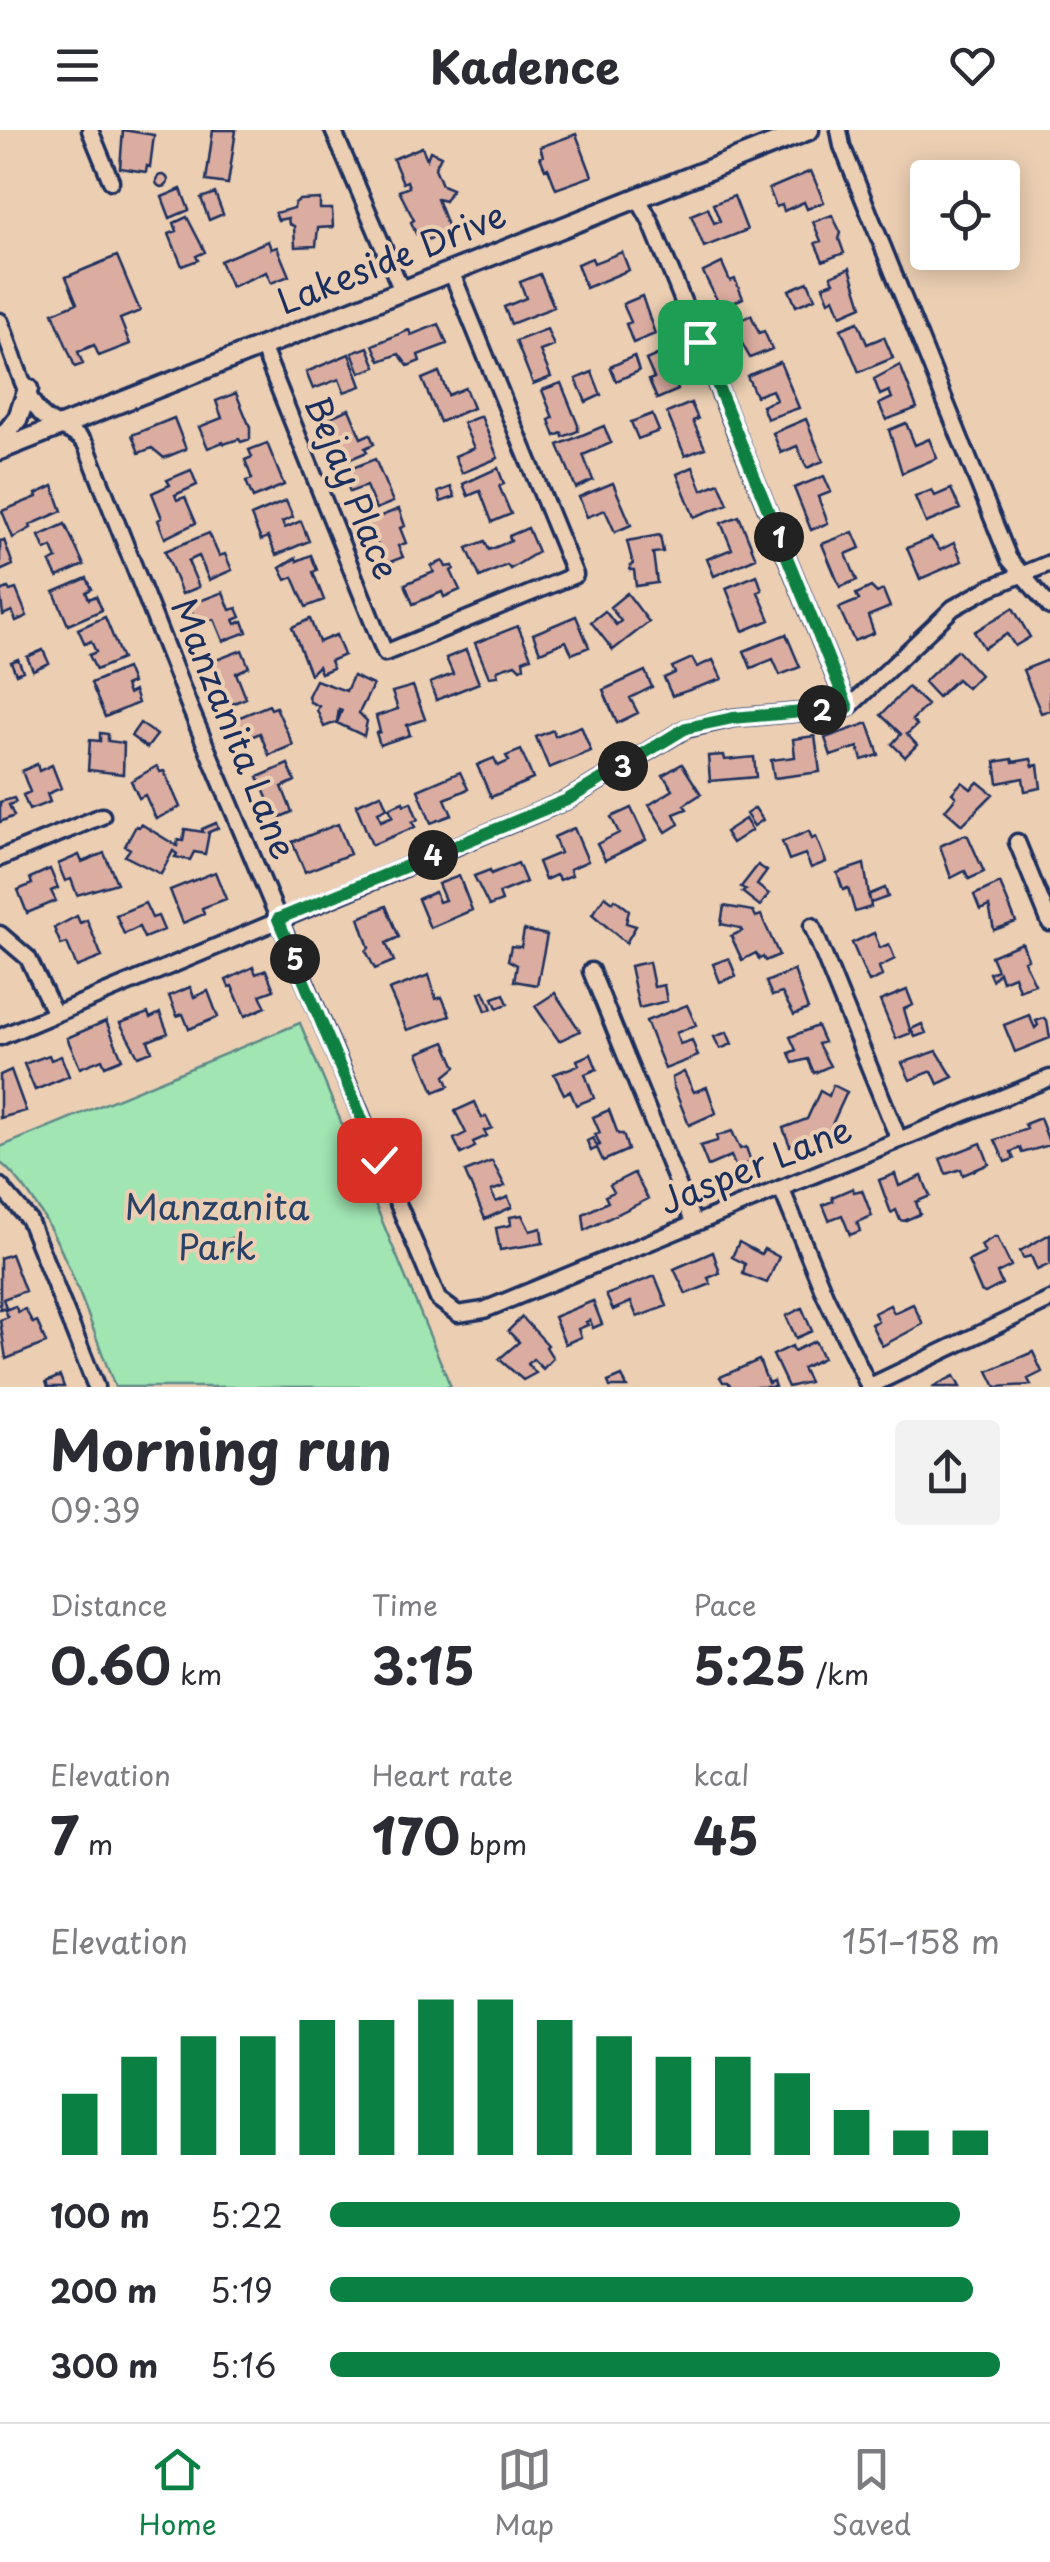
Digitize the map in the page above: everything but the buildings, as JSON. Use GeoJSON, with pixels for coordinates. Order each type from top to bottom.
{"type":"FeatureCollection","features":[{"type":"Feature","properties":{"kind":"main road","name":"Lakeside Drive"},"geometry":{"type":"LineString","coordinates":[[0,450],[809,130]]}},
{"type":"Feature","properties":{"kind":"main road"},"geometry":{"type":"LineString","coordinates":[[0,441],[18,418],[28,389]]}},
{"type":"Feature","properties":{"kind":"street"},"geometry":{"type":"LineString","coordinates":[[90,130],[111,181]]}},
{"type":"Feature","properties":{"kind":"street"},"geometry":{"type":"LineString","coordinates":[[333,130],[402,291]]}},
{"type":"Feature","properties":{"kind":"street"},"geometry":{"type":"LineString","coordinates":[[839,130],[849,164],[1009,558],[1050,607]]}},
{"type":"Feature","properties":{"kind":"street"},"geometry":{"type":"LineString","coordinates":[[637,198],[650,220],[848,708]]}},
{"type":"Feature","properties":{"kind":"street","name":"Bejay Place"},"geometry":{"type":"LineString","coordinates":[[262,346],[385,653],[575,575],[451,271]]}},
{"type":"Feature","properties":{"kind":"street","name":"Manzanita Lane"},"geometry":{"type":"LineString","coordinates":[[0,320],[40,413],[86,445],[438,1300],[458,1314],[484,1310]]}},
{"type":"Feature","properties":{"kind":"street"},"geometry":{"type":"LineString","coordinates":[[0,1037],[567,800],[686,728],[733,718],[848,708],[953,608],[973,595],[1050,563]]}},
{"type":"Feature","properties":{"kind":"street"},"geometry":{"type":"LineString","coordinates":[[0,858],[102,816]]}},
{"type":"Feature","properties":{"kind":"street"},"geometry":{"type":"LineString","coordinates":[[1017,842],[1050,923]]}},
{"type":"Feature","properties":{"kind":"street"},"geometry":{"type":"LineString","coordinates":[[812,926],[899,1140]]}},
{"type":"Feature","properties":{"kind":"street"},"geometry":{"type":"LineString","coordinates":[[0,934],[28,958],[54,1012]]}},
{"type":"Feature","properties":{"kind":"street"},"geometry":{"type":"LineString","coordinates":[[590,971],[694,1224]]}},
{"type":"Feature","properties":{"kind":"street","name":"Jasper Lane"},"geometry":{"type":"LineString","coordinates":[[484,1310],[1050,1078]]}},
{"type":"Feature","properties":{"kind":"street"},"geometry":{"type":"LineString","coordinates":[[0,1186],[29,1220],[96,1387]]}},
{"type":"Feature","properties":{"kind":"street"},"geometry":{"type":"LineString","coordinates":[[781,1188],[825,1295],[869,1387],[1050,1300]]}},
{"type":"Feature","properties":{"kind":"green space","name":"Manzanita Park"},"geometry":{"type":"Polygon","coordinates":[[[300,1023],[451,1387],[115,1387],[69,1267],[38,1208],[0,1162],[0,1147],[300,1023]]]}},
{"type":"Feature","properties":{"kind":"route"},"geometry":{"type":"LineString","coordinates":[[379,1160],[278,919],[567,800],[686,728],[733,718],[848,708],[700,342]]}}]}
